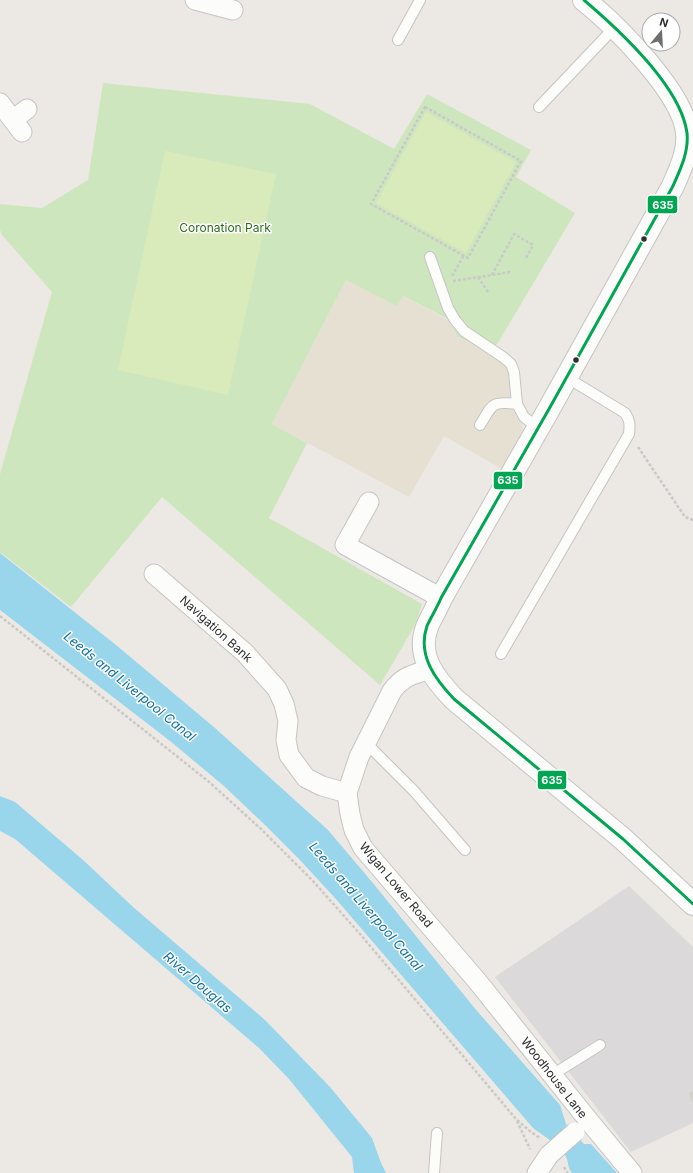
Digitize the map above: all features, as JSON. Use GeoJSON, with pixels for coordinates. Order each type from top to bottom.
{"type":"FeatureCollection","features":[{"type":"Feature","properties":{"kind":"main road"},"geometry":{"type":"LineString","coordinates":[[584,0],[615,28],[653,70],[676,102],[686,126],[690,142],[672,186],[538,428],[441,598],[427,626],[424,636],[425,653],[430,669],[438,682],[454,699],[623,839],[693,904]]}},
{"type":"Feature","properties":{"kind":"street"},"geometry":{"type":"LineString","coordinates":[[195,0],[214,3],[233,10]]}},
{"type":"Feature","properties":{"kind":"street"},"geometry":{"type":"LineString","coordinates":[[0,103],[21,120]]}},
{"type":"Feature","properties":{"kind":"street"},"geometry":{"type":"LineString","coordinates":[[369,502],[345,545],[441,598]]}},
{"type":"Feature","properties":{"kind":"street","name":"Navigation Bank"},"geometry":{"type":"LineString","coordinates":[[154,574],[245,653],[277,689],[284,704],[288,721],[286,740],[289,755],[306,778],[322,786],[347,793]]}},
{"type":"Feature","properties":{"kind":"street","name":"Wigan Lower Road"},"geometry":{"type":"LineString","coordinates":[[430,669],[408,676],[399,682],[392,691],[359,757],[347,793],[350,814],[354,830],[363,848],[478,982]]}},
{"type":"Feature","properties":{"kind":"street","name":"Woodhouse Lane"},"geometry":{"type":"LineString","coordinates":[[478,982],[552,1074],[582,1127],[632,1173]]}},
{"type":"Feature","properties":{"kind":"street"},"geometry":{"type":"LineString","coordinates":[[537,1173],[551,1152],[582,1127]]}},
{"type":"Feature","properties":{"kind":"lane"},"geometry":{"type":"LineString","coordinates":[[398,40],[420,0]]}},
{"type":"Feature","properties":{"kind":"lane"},"geometry":{"type":"LineString","coordinates":[[539,107],[615,28]]}},
{"type":"Feature","properties":{"kind":"lane"},"geometry":{"type":"LineString","coordinates":[[430,258],[448,308],[455,320],[464,331],[503,357],[510,364],[514,372],[517,404],[524,417],[538,428]]}},
{"type":"Feature","properties":{"kind":"lane"},"geometry":{"type":"LineString","coordinates":[[501,654],[629,434],[629,419],[625,413],[566,377]]}},
{"type":"Feature","properties":{"kind":"lane"},"geometry":{"type":"LineString","coordinates":[[480,425],[492,405],[501,402],[517,404]]}},
{"type":"Feature","properties":{"kind":"lane"},"geometry":{"type":"LineString","coordinates":[[366,743],[414,791],[465,850]]}},
{"type":"Feature","properties":{"kind":"lane"},"geometry":{"type":"LineString","coordinates":[[552,1074],[600,1045]]}},
{"type":"Feature","properties":{"kind":"lane"},"geometry":{"type":"LineString","coordinates":[[434,1173],[437,1133]]}},
{"type":"Feature","properties":{"kind":"path"},"geometry":{"type":"LineString","coordinates":[[425,107],[521,161],[468,258],[464,255],[371,204],[425,107]]}},
{"type":"Feature","properties":{"kind":"path"},"geometry":{"type":"LineString","coordinates":[[492,275],[514,234],[533,245],[524,260]]}},
{"type":"Feature","properties":{"kind":"path"},"geometry":{"type":"LineString","coordinates":[[464,255],[448,281],[511,272]]}},
{"type":"Feature","properties":{"kind":"path"},"geometry":{"type":"LineString","coordinates":[[478,277],[488,292]]}},
{"type":"Feature","properties":{"kind":"path"},"geometry":{"type":"LineString","coordinates":[[629,434],[685,517],[693,520]]}},
{"type":"Feature","properties":{"kind":"path"},"geometry":{"type":"LineString","coordinates":[[0,616],[208,781],[261,829],[313,881],[360,934],[516,1119],[551,1152],[568,1173]]}},
{"type":"Feature","properties":{"kind":"shaded area"},"geometry":{"type":"Polygon","coordinates":[[[346,280],[397,305],[402,296],[452,322],[505,366],[510,373],[524,433],[502,469],[444,436],[409,497],[272,424],[346,280]]]}},
{"type":"Feature","properties":{"kind":"shaded area"},"geometry":{"type":"Polygon","coordinates":[[[629,886],[693,947],[693,1123],[631,1152],[495,977],[629,886]]]}},
{"type":"Feature","properties":{"kind":"green space","name":"Coronation Park"},"geometry":{"type":"Polygon","coordinates":[[[103,83],[310,104],[394,149],[427,94],[531,150],[516,177],[575,213],[498,343],[489,352],[457,336],[452,321],[403,296],[397,306],[346,280],[272,424],[307,443],[269,518],[422,604],[415,625],[380,685],[162,497],[71,607],[0,552],[0,474],[52,292],[2,235],[0,230],[0,204],[42,208],[88,180],[103,83]]]}},
{"type":"Feature","properties":{"kind":"green space"},"geometry":{"type":"Polygon","coordinates":[[[426,112],[516,162],[466,253],[376,203],[426,112]]]}},
{"type":"Feature","properties":{"kind":"green space"},"geometry":{"type":"Polygon","coordinates":[[[165,151],[276,174],[228,395],[118,370],[165,151]]]}},
{"type":"Feature","properties":{"kind":"water","name":"Leeds and Liverpool Canal"},"geometry":{"type":"Polygon","coordinates":[[[0,553],[116,645],[215,728],[328,830],[477,1011],[560,1105],[567,1127],[584,1144],[591,1144],[617,1173],[572,1173],[562,1151],[533,1128],[335,898],[266,826],[224,786],[170,741],[0,610],[0,553]]]}},
{"type":"Feature","properties":{"kind":"water","name":"River Douglas"},"geometry":{"type":"Polygon","coordinates":[[[0,796],[15,802],[82,859],[133,907],[265,1020],[330,1087],[372,1138],[386,1173],[354,1173],[352,1157],[289,1079],[259,1048],[15,839],[0,831],[0,796]]]}},
{"type":"Feature","properties":{"kind":"building"},"geometry":{"type":"Polygon","coordinates":[[[693,1091],[693,1103],[689,1093],[693,1091]]]}},
{"type":"Feature","properties":{"kind":"transit line","name":"635"},"geometry":{"type":"LineString","coordinates":[[584,0],[630,43],[661,78],[682,115],[687,133],[687,147],[673,186],[549,409],[441,598],[427,626],[424,647],[426,657],[434,675],[454,699],[623,839],[693,904]]}}]}
